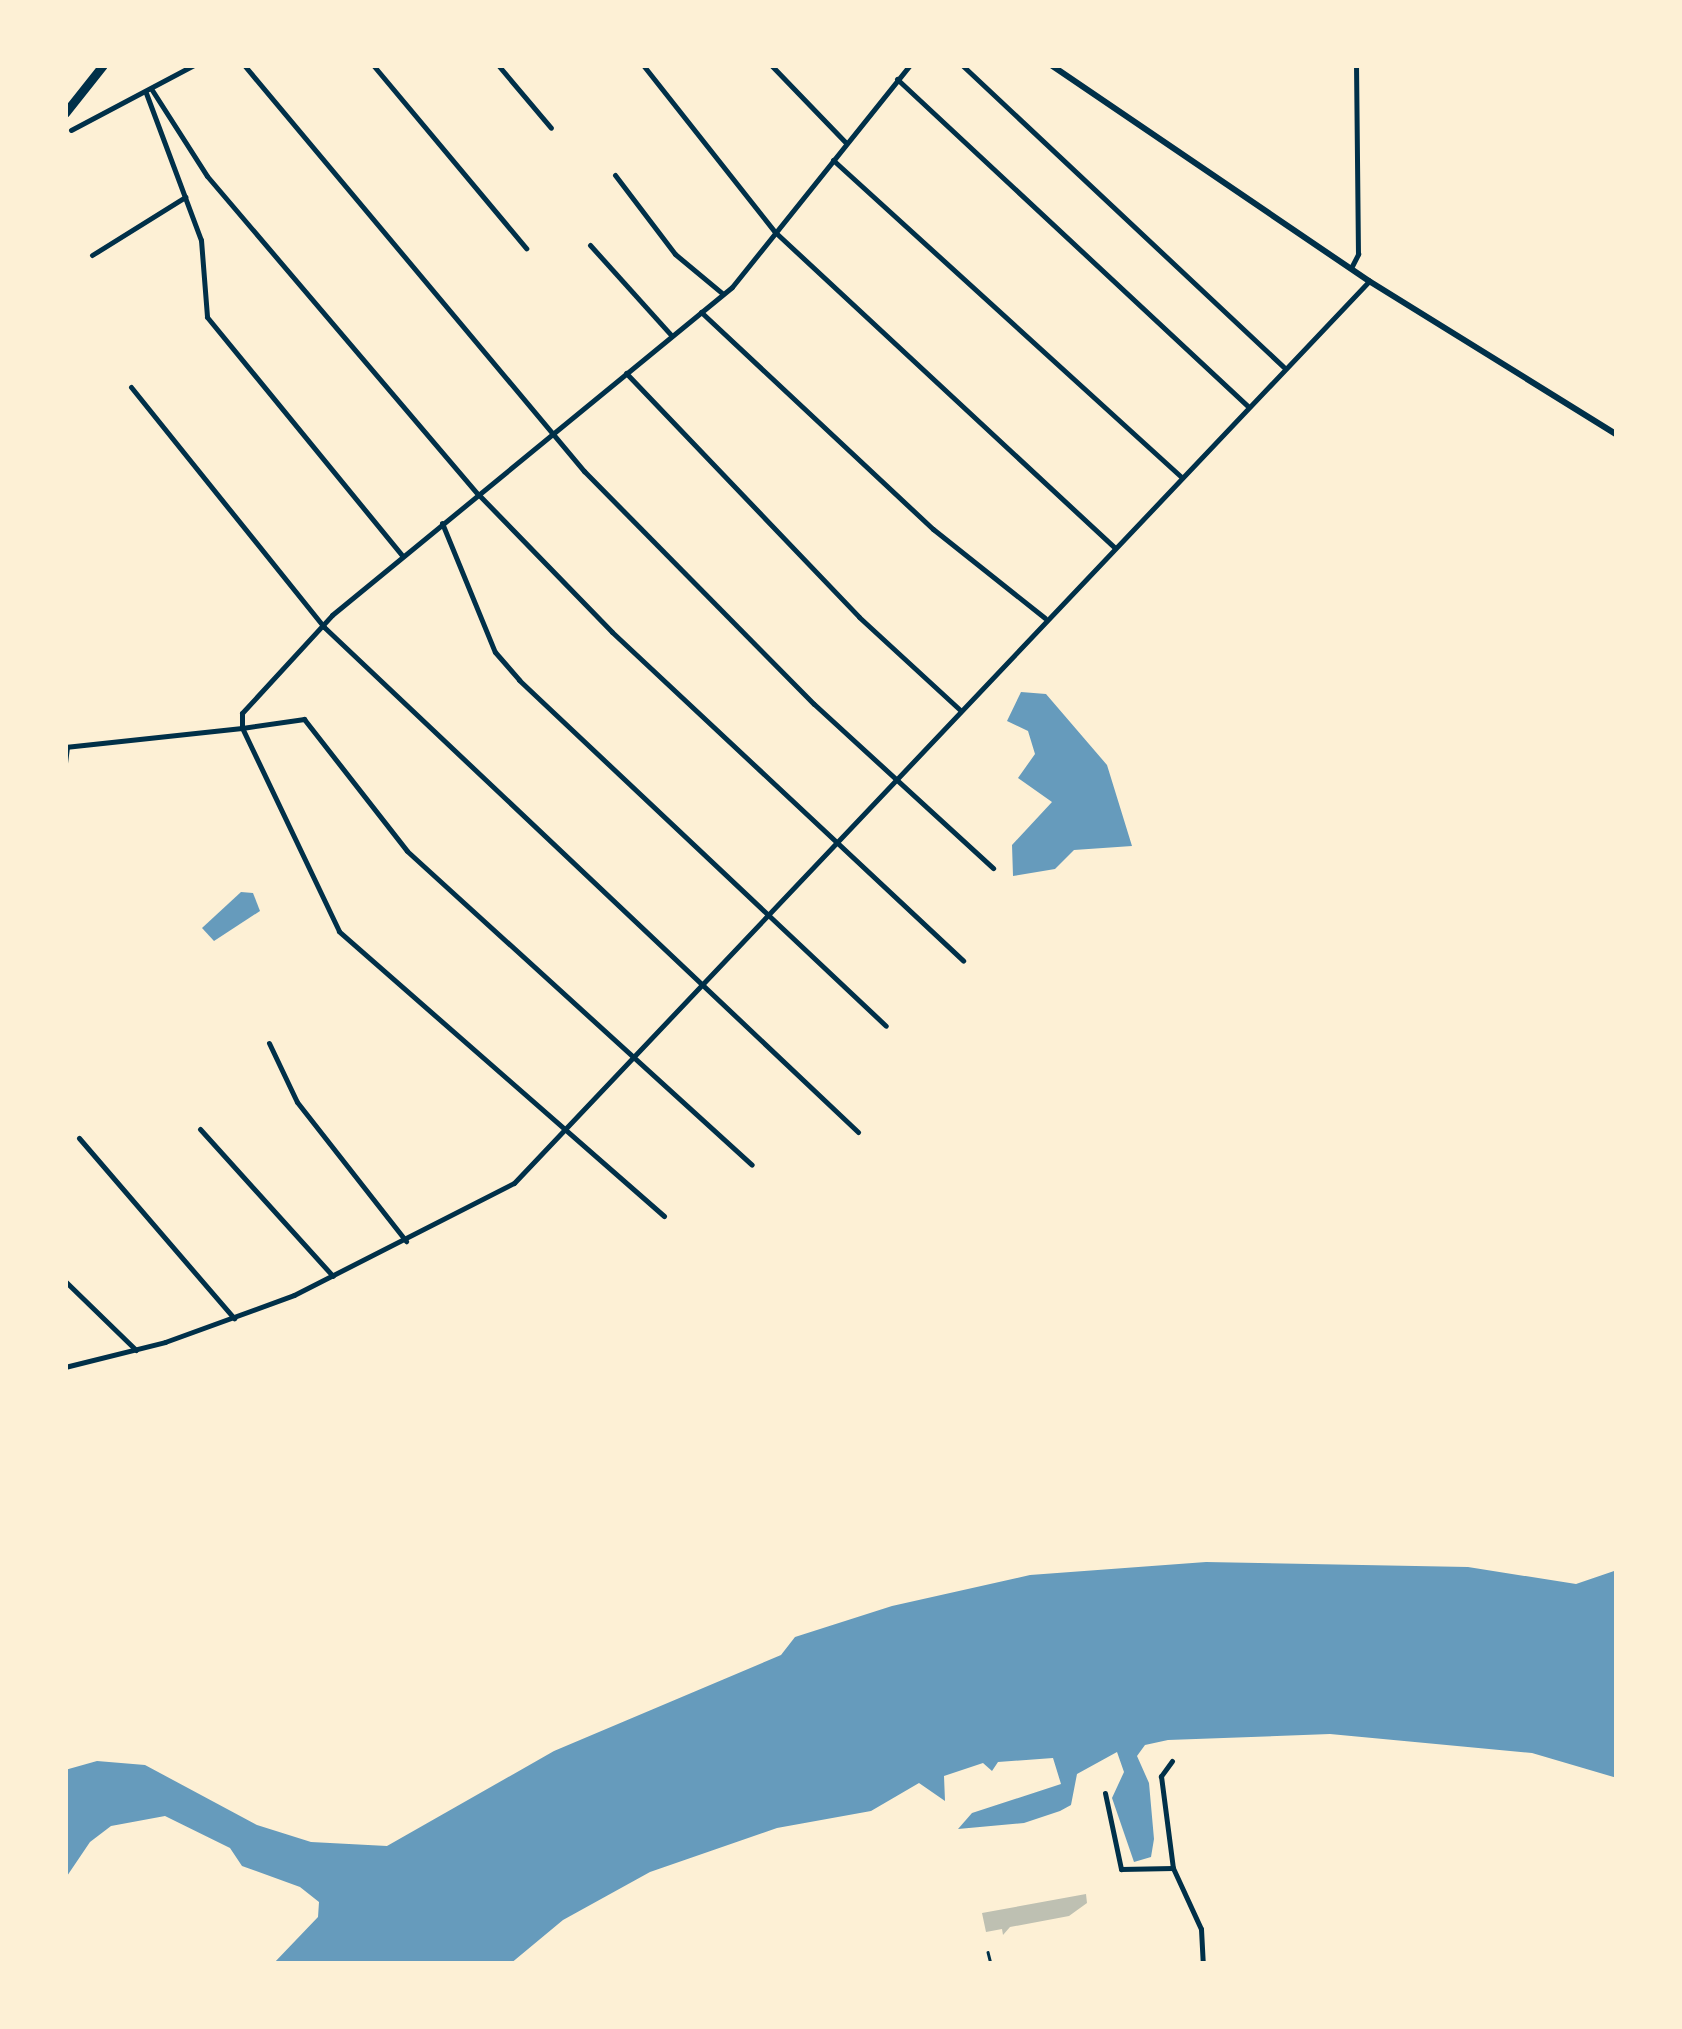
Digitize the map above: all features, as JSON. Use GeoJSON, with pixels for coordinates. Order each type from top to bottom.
{"type":"FeatureCollection","features":[{"type":"Feature","properties":{"kind":"highway"},"geometry":{"type":"LineString","coordinates":[[65,113],[102,65]]}},
{"type":"Feature","properties":{"kind":"street"},"geometry":{"type":"LineString","coordinates":[[72,130],[194,65]]}},
{"type":"Feature","properties":{"kind":"street"},"geometry":{"type":"LineString","coordinates":[[244,65],[597,485],[896,780],[994,868]]}},
{"type":"Feature","properties":{"kind":"street"},"geometry":{"type":"LineString","coordinates":[[373,65],[526,248]]}},
{"type":"Feature","properties":{"kind":"street"},"geometry":{"type":"LineString","coordinates":[[498,65],[551,128]]}},
{"type":"Feature","properties":{"kind":"street"},"geometry":{"type":"LineString","coordinates":[[644,65],[776,232],[1114,548]]}},
{"type":"Feature","properties":{"kind":"street"},"geometry":{"type":"LineString","coordinates":[[771,65],[846,142]]}},
{"type":"Feature","properties":{"kind":"street"},"geometry":{"type":"LineString","coordinates":[[664,1216],[340,931],[242,728],[242,713],[324,627],[402,556],[723,294],[910,65]]}},
{"type":"Feature","properties":{"kind":"street"},"geometry":{"type":"LineString","coordinates":[[962,65],[1284,367]]}},
{"type":"Feature","properties":{"kind":"street"},"geometry":{"type":"LineString","coordinates":[[1051,65],[1369,281],[1617,435]]}},
{"type":"Feature","properties":{"kind":"street"},"geometry":{"type":"LineString","coordinates":[[1351,268],[1358,254],[1356,65]]}},
{"type":"Feature","properties":{"kind":"street"},"geometry":{"type":"LineString","coordinates":[[898,79],[1248,406]]}},
{"type":"Feature","properties":{"kind":"street"},"geometry":{"type":"LineString","coordinates":[[149,92],[202,240],[207,318],[402,556]]}},
{"type":"Feature","properties":{"kind":"street"},"geometry":{"type":"LineString","coordinates":[[149,92],[207,176],[478,494],[834,844],[963,961]]}},
{"type":"Feature","properties":{"kind":"street"},"geometry":{"type":"LineString","coordinates":[[833,160],[1181,477]]}},
{"type":"Feature","properties":{"kind":"street"},"geometry":{"type":"LineString","coordinates":[[616,175],[675,254],[723,294]]}},
{"type":"Feature","properties":{"kind":"street"},"geometry":{"type":"LineString","coordinates":[[92,254],[185,197]]}},
{"type":"Feature","properties":{"kind":"street"},"geometry":{"type":"LineString","coordinates":[[590,246],[672,336]]}},
{"type":"Feature","properties":{"kind":"street"},"geometry":{"type":"LineString","coordinates":[[65,1366],[136,1350],[234,1318],[332,1276],[514,1182],[1045,618],[1369,281]]}},
{"type":"Feature","properties":{"kind":"street"},"geometry":{"type":"LineString","coordinates":[[701,312],[933,529],[1045,618]]}},
{"type":"Feature","properties":{"kind":"street"},"geometry":{"type":"LineString","coordinates":[[626,374],[859,617],[960,710]]}},
{"type":"Feature","properties":{"kind":"street"},"geometry":{"type":"LineString","coordinates":[[130,388],[324,627],[858,1132]]}},
{"type":"Feature","properties":{"kind":"street"},"geometry":{"type":"LineString","coordinates":[[442,524],[496,652],[519,680],[886,1026]]}},
{"type":"Feature","properties":{"kind":"street"},"geometry":{"type":"LineString","coordinates":[[65,762],[66,747],[304,719],[406,852],[635,1055],[752,1165]]}},
{"type":"Feature","properties":{"kind":"street"},"geometry":{"type":"LineString","coordinates":[[269,1044],[297,1102],[406,1240]]}},
{"type":"Feature","properties":{"kind":"street"},"geometry":{"type":"LineString","coordinates":[[200,1128],[332,1276]]}},
{"type":"Feature","properties":{"kind":"street"},"geometry":{"type":"LineString","coordinates":[[80,1138],[234,1318]]}},
{"type":"Feature","properties":{"kind":"street"},"geometry":{"type":"LineString","coordinates":[[65,1282],[136,1350]]}},
{"type":"Feature","properties":{"kind":"street"},"geometry":{"type":"LineString","coordinates":[[1172,1761],[1161,1776],[1173,1868],[1201,1929],[1203,1964]]}},
{"type":"Feature","properties":{"kind":"street"},"geometry":{"type":"LineString","coordinates":[[1105,1793],[1120,1868],[1173,1868]]}},
{"type":"Feature","properties":{"kind":"lane"},"geometry":{"type":"LineString","coordinates":[[988,1952],[991,1964]]}},
{"type":"Feature","properties":{"kind":"water"},"geometry":{"type":"Polygon","coordinates":[[[1021,692],[1046,694],[1107,765],[1132,846],[1074,850],[1055,869],[1013,876],[1012,845],[1052,802],[1018,778],[1035,754],[1028,731],[1007,721],[1021,692]]]}},
{"type":"Feature","properties":{"kind":"water"},"geometry":{"type":"Polygon","coordinates":[[[241,892],[253,893],[260,911],[214,941],[202,928],[241,892]]]}},
{"type":"Feature","properties":{"kind":"water"},"geometry":{"type":"Polygon","coordinates":[[[1206,1562],[1468,1567],[1576,1584],[1617,1570],[1617,1778],[1532,1753],[1330,1734],[1168,1740],[1145,1745],[1137,1756],[1149,1783],[1154,1839],[1151,1857],[1134,1862],[1112,1798],[1124,1772],[1117,1752],[1077,1774],[1071,1805],[1060,1811],[1024,1823],[958,1829],[972,1813],[1061,1784],[1053,1758],[998,1762],[992,1771],[983,1763],[944,1776],[945,1801],[919,1783],[871,1811],[777,1828],[650,1872],[563,1920],[510,1964],[273,1964],[318,1917],[319,1902],[300,1887],[242,1866],[230,1848],[165,1816],[111,1826],[90,1842],[65,1879],[65,1770],[97,1761],[145,1765],[257,1825],[311,1842],[387,1846],[554,1751],[781,1655],[795,1637],[892,1606],[1030,1575],[1206,1562]]]}},
{"type":"Feature","properties":{"kind":"building"},"geometry":{"type":"Polygon","coordinates":[[[1086,1894],[1087,1903],[1069,1916],[1010,1927],[1003,1935],[1002,1929],[986,1932],[982,1913],[1086,1894]]]}}]}
